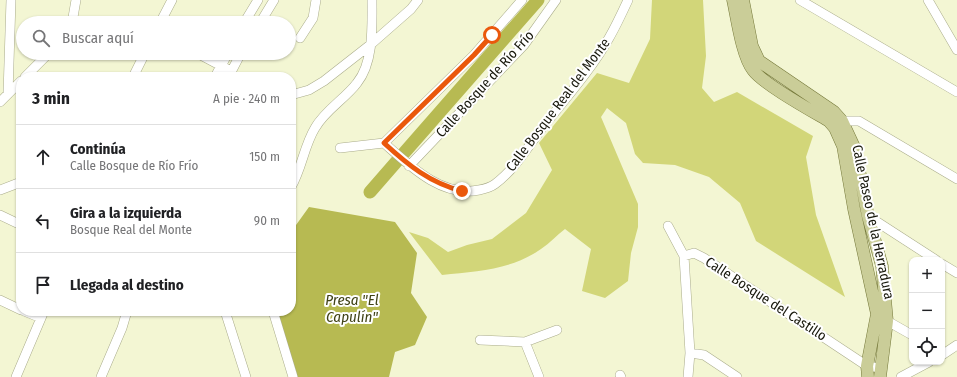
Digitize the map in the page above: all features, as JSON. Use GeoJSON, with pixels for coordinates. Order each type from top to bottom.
{"type":"FeatureCollection","features":[{"type":"Feature","properties":{"kind":"main road","name":"Calle Paseo de la Herradura"},"geometry":{"type":"LineString","coordinates":[[733,0],[745,50],[753,70],[766,81],[829,122],[835,128],[843,146],[854,209],[876,314],[868,372]]}},
{"type":"Feature","properties":{"kind":"main road","name":"Calle Paseo de la Herradura"},"geometry":{"type":"LineString","coordinates":[[743,0],[752,46],[759,61],[834,112],[842,120],[855,149],[868,216],[882,266],[887,321],[880,372]]}},
{"type":"Feature","properties":{"kind":"street"},"geometry":{"type":"LineString","coordinates":[[8,94],[11,0]]}},
{"type":"Feature","properties":{"kind":"street"},"geometry":{"type":"LineString","coordinates":[[74,16],[76,0]]}},
{"type":"Feature","properties":{"kind":"street"},"geometry":{"type":"LineString","coordinates":[[164,16],[172,0]]}},
{"type":"Feature","properties":{"kind":"street"},"geometry":{"type":"LineString","coordinates":[[248,16],[258,0]]}},
{"type":"Feature","properties":{"kind":"street"},"geometry":{"type":"LineString","coordinates":[[264,16],[274,0]]}},
{"type":"Feature","properties":{"kind":"street"},"geometry":{"type":"LineString","coordinates":[[300,38],[313,18],[316,0]]}},
{"type":"Feature","properties":{"kind":"street"},"geometry":{"type":"LineString","coordinates":[[296,179],[307,143],[316,126],[357,83],[364,72],[370,45],[372,0]]}},
{"type":"Feature","properties":{"kind":"street"},"geometry":{"type":"LineString","coordinates":[[296,94],[309,90],[324,81],[370,45],[411,9],[418,0]]}},
{"type":"Feature","properties":{"kind":"street","name":"Calle Bosque de Río Frío"},"geometry":{"type":"LineString","coordinates":[[384,143],[474,55],[522,0]]}},
{"type":"Feature","properties":{"kind":"street","name":"Calle Bosque de Río Frío"},"geometry":{"type":"LineString","coordinates":[[410,166],[524,45],[556,0]]}},
{"type":"Feature","properties":{"kind":"street","name":"Calle Bosque Real del Monte"},"geometry":{"type":"LineString","coordinates":[[410,166],[434,182],[462,191],[478,191],[495,185],[510,170],[592,63],[609,38],[628,0]]}},
{"type":"Feature","properties":{"kind":"street"},"geometry":{"type":"LineString","coordinates":[[800,0],[957,92]]}},
{"type":"Feature","properties":{"kind":"street"},"geometry":{"type":"LineString","coordinates":[[928,0],[957,50]]}},
{"type":"Feature","properties":{"kind":"street"},"geometry":{"type":"LineString","coordinates":[[30,72],[42,60]]}},
{"type":"Feature","properties":{"kind":"street"},"geometry":{"type":"LineString","coordinates":[[136,72],[142,60]]}},
{"type":"Feature","properties":{"kind":"street"},"geometry":{"type":"LineString","coordinates":[[210,60],[221,66],[228,72]]}},
{"type":"Feature","properties":{"kind":"street"},"geometry":{"type":"LineString","coordinates":[[218,72],[224,60]]}},
{"type":"Feature","properties":{"kind":"street"},"geometry":{"type":"LineString","coordinates":[[231,72],[237,60]]}},
{"type":"Feature","properties":{"kind":"street"},"geometry":{"type":"LineString","coordinates":[[0,102],[16,86]]}},
{"type":"Feature","properties":{"kind":"street"},"geometry":{"type":"LineString","coordinates":[[842,120],[859,121],[957,179]]}},
{"type":"Feature","properties":{"kind":"street"},"geometry":{"type":"LineString","coordinates":[[340,148],[384,143],[410,166]]}},
{"type":"Feature","properties":{"kind":"street"},"geometry":{"type":"LineString","coordinates":[[0,190],[16,184]]}},
{"type":"Feature","properties":{"kind":"street"},"geometry":{"type":"LineString","coordinates":[[0,215],[16,223]]}},
{"type":"Feature","properties":{"kind":"street"},"geometry":{"type":"LineString","coordinates":[[868,216],[931,257]]}},
{"type":"Feature","properties":{"kind":"street"},"geometry":{"type":"LineString","coordinates":[[668,226],[684,256]]}},
{"type":"Feature","properties":{"kind":"street","name":"Calle Bosque del Castillo"},"geometry":{"type":"LineString","coordinates":[[688,377],[690,353],[684,256],[694,254],[704,258],[868,372]]}},
{"type":"Feature","properties":{"kind":"street"},"geometry":{"type":"LineString","coordinates":[[945,266],[957,273]]}},
{"type":"Feature","properties":{"kind":"street"},"geometry":{"type":"LineString","coordinates":[[0,300],[16,308]]}},
{"type":"Feature","properties":{"kind":"street"},"geometry":{"type":"LineString","coordinates":[[876,314],[909,333]]}},
{"type":"Feature","properties":{"kind":"street"},"geometry":{"type":"LineString","coordinates":[[16,377],[42,316]]}},
{"type":"Feature","properties":{"kind":"street"},"geometry":{"type":"LineString","coordinates":[[101,377],[122,328],[126,316]]}},
{"type":"Feature","properties":{"kind":"street"},"geometry":{"type":"LineString","coordinates":[[227,316],[246,377]]}},
{"type":"Feature","properties":{"kind":"street"},"geometry":{"type":"LineString","coordinates":[[275,316],[293,377]]}},
{"type":"Feature","properties":{"kind":"street"},"geometry":{"type":"LineString","coordinates":[[480,340],[525,342],[557,330]]}},
{"type":"Feature","properties":{"kind":"street"},"geometry":{"type":"LineString","coordinates":[[525,342],[539,377]]}},
{"type":"Feature","properties":{"kind":"street"},"geometry":{"type":"LineString","coordinates":[[945,353],[957,345]]}},
{"type":"Feature","properties":{"kind":"street"},"geometry":{"type":"LineString","coordinates":[[690,353],[704,355],[737,377]]}},
{"type":"Feature","properties":{"kind":"street"},"geometry":{"type":"LineString","coordinates":[[901,377],[923,365]]}},
{"type":"Feature","properties":{"kind":"street"},"geometry":{"type":"LineString","coordinates":[[868,372],[880,372]]}},
{"type":"Feature","properties":{"kind":"green space"},"geometry":{"type":"Polygon","coordinates":[[[652,0],[703,0],[706,56],[702,88],[714,102],[737,92],[813,136],[806,157],[816,215],[845,297],[756,241],[740,203],[709,177],[675,165],[643,163],[635,154],[626,123],[607,108],[601,117],[638,204],[638,227],[631,253],[628,281],[605,298],[582,291],[591,249],[565,229],[541,249],[518,261],[494,268],[442,275],[409,232],[428,238],[448,252],[467,245],[492,239],[526,213],[552,170],[539,143],[597,73],[629,83],[650,39],[652,0]]]}},
{"type":"Feature","properties":{"kind":"water","name":"Presa \"El Capulín\""},"geometry":{"type":"Polygon","coordinates":[[[309,207],[395,222],[417,253],[411,293],[427,317],[415,345],[395,352],[389,377],[296,377],[297,374],[278,316],[296,316],[296,225],[309,207]]]}},
{"type":"Feature","properties":{"kind":"waterway"},"geometry":{"type":"LineString","coordinates":[[404,153],[538,0]]}},
{"type":"Feature","properties":{"kind":"waterway"},"geometry":{"type":"LineString","coordinates":[[370,192],[397,161]]}},
{"type":"Feature","properties":{"kind":"route"},"geometry":{"type":"LineString","coordinates":[[462,191],[434,182],[410,166],[384,143],[474,55],[492,35]]}}]}
